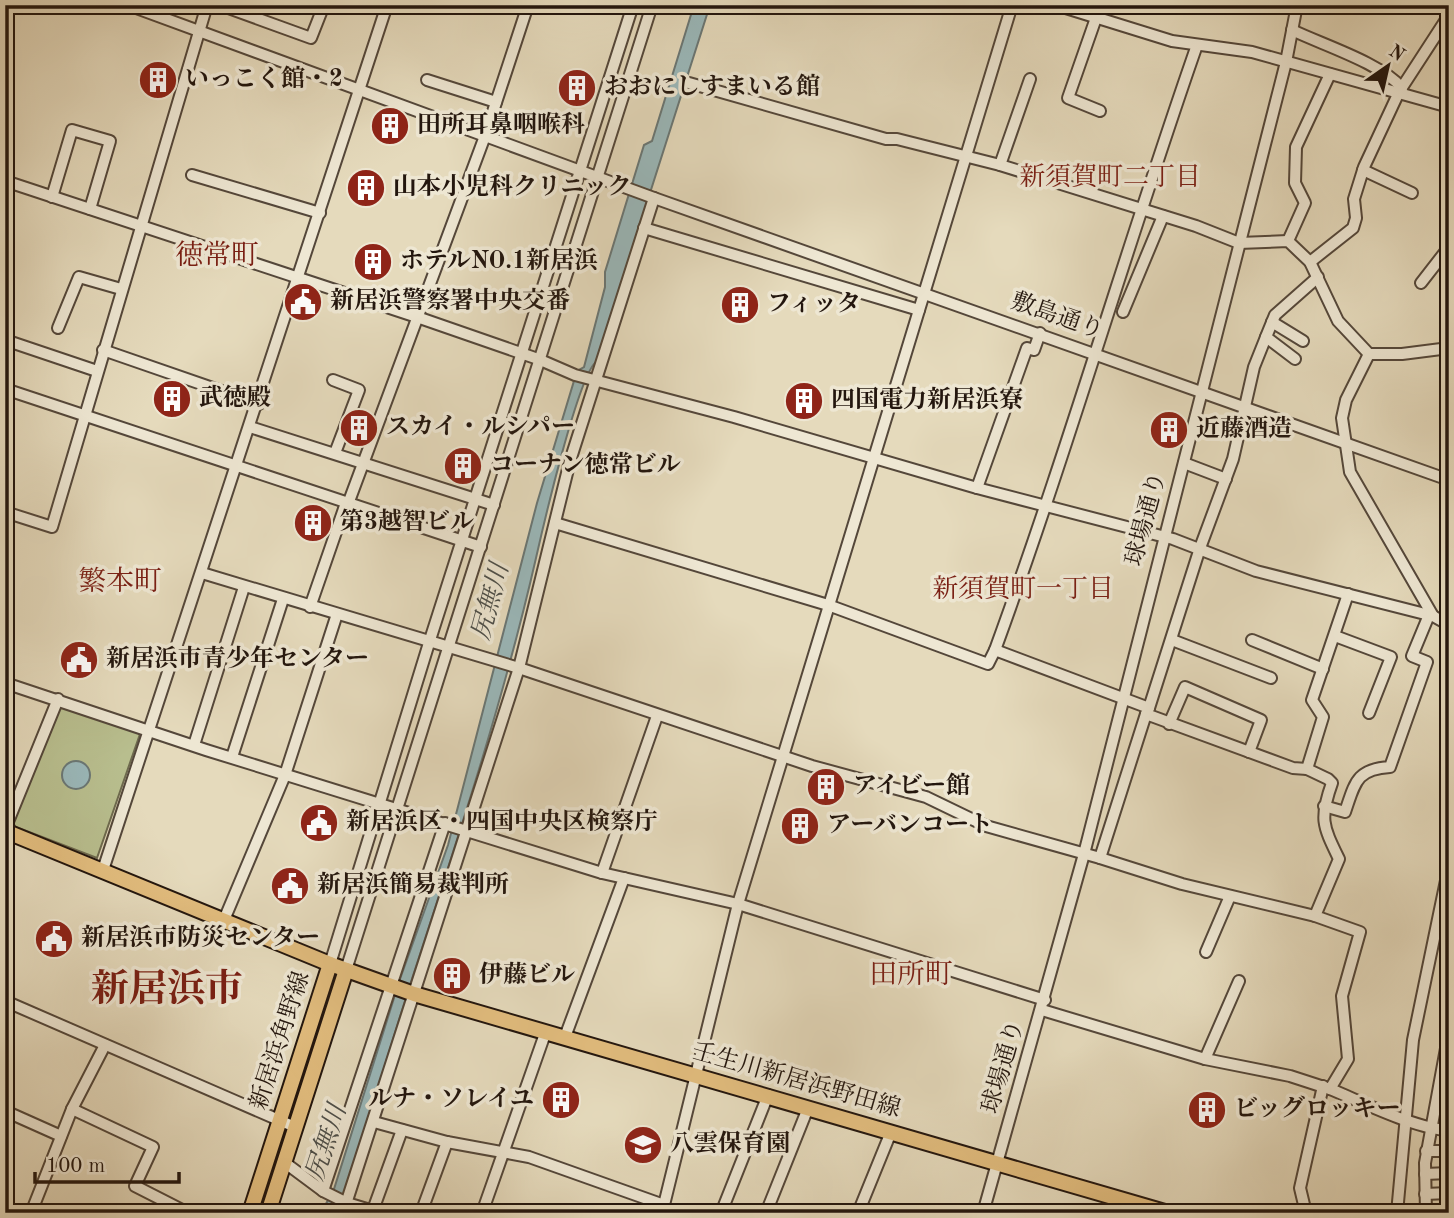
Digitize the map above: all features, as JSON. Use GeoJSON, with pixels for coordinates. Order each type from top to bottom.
{"type":"FeatureCollection","features":[{"type":"Feature","properties":{"kind":"main road"},"geometry":{"type":"LineString","coordinates":[[5,830],[392,987]]}},
{"type":"Feature","properties":{"kind":"main road","name":"新居浜角野線"},"geometry":{"type":"LineString","coordinates":[[250,1213],[330,964]]}},
{"type":"Feature","properties":{"kind":"main road","name":"新居浜角野線"},"geometry":{"type":"LineString","coordinates":[[268,1213],[346,970]]}},
{"type":"Feature","properties":{"kind":"main road","name":"壬生川新居浜野田線"},"geometry":{"type":"LineString","coordinates":[[392,987],[1168,1213]]}},
{"type":"Feature","properties":{"kind":"street"},"geometry":{"type":"LineString","coordinates":[[128,5],[596,176]]}},
{"type":"Feature","properties":{"kind":"street"},"geometry":{"type":"LineString","coordinates":[[5,512],[52,527],[206,5]]}},
{"type":"Feature","properties":{"kind":"street"},"geometry":{"type":"LineString","coordinates":[[220,5],[324,43]]}},
{"type":"Feature","properties":{"kind":"street"},"geometry":{"type":"LineString","coordinates":[[311,38],[324,5]]}},
{"type":"Feature","properties":{"kind":"street"},"geometry":{"type":"LineString","coordinates":[[103,870],[259,404],[387,5]]}},
{"type":"Feature","properties":{"kind":"street"},"geometry":{"type":"LineString","coordinates":[[310,607],[485,136],[528,5]]}},
{"type":"Feature","properties":{"kind":"street"},"geometry":{"type":"LineString","coordinates":[[330,964],[429,643],[582,172],[633,5]]}},
{"type":"Feature","properties":{"kind":"street"},"geometry":{"type":"LineString","coordinates":[[346,970],[652,5]]}},
{"type":"Feature","properties":{"kind":"street"},"geometry":{"type":"LineString","coordinates":[[374,1122],[447,1142],[528,1157],[666,1210],[738,904],[872,458],[1013,5]]}},
{"type":"Feature","properties":{"kind":"street"},"geometry":{"type":"LineString","coordinates":[[1056,5],[1172,41],[1252,52],[1400,90],[1449,107]]}},
{"type":"Feature","properties":{"kind":"street","name":"球場通り"},"geometry":{"type":"LineString","coordinates":[[983,1213],[1044,1005],[1084,854],[1286,62],[1297,5]]}},
{"type":"Feature","properties":{"kind":"street"},"geometry":{"type":"LineString","coordinates":[[1310,262],[1353,228],[1356,218],[1354,200],[1363,170],[1400,90],[1449,15]]}},
{"type":"Feature","properties":{"kind":"street"},"geometry":{"type":"LineString","coordinates":[[1096,18],[1068,98],[1100,111]]}},
{"type":"Feature","properties":{"kind":"street"},"geometry":{"type":"LineString","coordinates":[[1292,30],[1395,80],[1400,90]]}},
{"type":"Feature","properties":{"kind":"street"},"geometry":{"type":"LineString","coordinates":[[555,523],[828,605],[988,664],[995,650],[1139,211],[1197,45]]}},
{"type":"Feature","properties":{"kind":"street"},"geometry":{"type":"LineString","coordinates":[[1288,241],[1305,203],[1295,183],[1296,147],[1330,74]]}},
{"type":"Feature","properties":{"kind":"street"},"geometry":{"type":"LineString","coordinates":[[1000,165],[1030,79]]}},
{"type":"Feature","properties":{"kind":"street"},"geometry":{"type":"LineString","coordinates":[[428,80],[496,102]]}},
{"type":"Feature","properties":{"kind":"street"},"geometry":{"type":"LineString","coordinates":[[690,83],[887,139],[1000,165],[1239,243],[1288,241],[1310,262],[1338,321],[1369,354],[1402,354],[1449,348]]}},
{"type":"Feature","properties":{"kind":"street"},"geometry":{"type":"LineString","coordinates":[[52,197],[72,130],[110,141],[90,209]]}},
{"type":"Feature","properties":{"kind":"street"},"geometry":{"type":"LineString","coordinates":[[1363,170],[1412,193]]}},
{"type":"Feature","properties":{"kind":"street"},"geometry":{"type":"LineString","coordinates":[[192,175],[320,213]]}},
{"type":"Feature","properties":{"kind":"street","name":"敷島通り"},"geometry":{"type":"LineString","coordinates":[[596,176],[1449,480]]}},
{"type":"Feature","properties":{"kind":"street"},"geometry":{"type":"LineString","coordinates":[[5,181],[417,317],[538,359],[575,375],[1200,548],[1256,571],[1431,615],[1449,625]]}},
{"type":"Feature","properties":{"kind":"street"},"geometry":{"type":"LineString","coordinates":[[345,1206],[517,667],[592,380],[652,198]]}},
{"type":"Feature","properties":{"kind":"street"},"geometry":{"type":"LineString","coordinates":[[1123,312],[1163,216]]}},
{"type":"Feature","properties":{"kind":"street"},"geometry":{"type":"LineString","coordinates":[[644,228],[919,310]]}},
{"type":"Feature","properties":{"kind":"street"},"geometry":{"type":"LineString","coordinates":[[1421,283],[1449,247]]}},
{"type":"Feature","properties":{"kind":"street"},"geometry":{"type":"LineString","coordinates":[[58,328],[79,277],[121,289]]}},
{"type":"Feature","properties":{"kind":"street"},"geometry":{"type":"LineString","coordinates":[[1100,858],[1200,548],[1226,479],[1254,367],[1275,315],[1318,277]]}},
{"type":"Feature","properties":{"kind":"street"},"geometry":{"type":"LineString","coordinates":[[1272,322],[1303,341]]}},
{"type":"Feature","properties":{"kind":"street"},"geometry":{"type":"LineString","coordinates":[[977,488],[1027,348],[1034,350],[1040,334]]}},
{"type":"Feature","properties":{"kind":"street"},"geometry":{"type":"LineString","coordinates":[[1266,337],[1295,359]]}},
{"type":"Feature","properties":{"kind":"street"},"geometry":{"type":"LineString","coordinates":[[5,340],[97,371]]}},
{"type":"Feature","properties":{"kind":"street"},"geometry":{"type":"LineString","coordinates":[[103,350],[259,404]]}},
{"type":"Feature","properties":{"kind":"street"},"geometry":{"type":"LineString","coordinates":[[1369,354],[1346,400],[1342,427],[1350,472],[1431,615]]}},
{"type":"Feature","properties":{"kind":"street"},"geometry":{"type":"LineString","coordinates":[[332,380],[359,390],[335,453]]}},
{"type":"Feature","properties":{"kind":"street"},"geometry":{"type":"LineString","coordinates":[[5,389],[481,547]]}},
{"type":"Feature","properties":{"kind":"street"},"geometry":{"type":"LineString","coordinates":[[250,427],[494,505]]}},
{"type":"Feature","properties":{"kind":"street"},"geometry":{"type":"LineString","coordinates":[[1184,463],[1226,479]]}},
{"type":"Feature","properties":{"kind":"street"},"geometry":{"type":"LineString","coordinates":[[202,573],[429,643],[517,667],[657,716],[782,755],[926,796],[986,826],[1230,896],[1315,916],[1360,932],[1342,996],[1348,1059],[1326,1087],[1300,1188],[1306,1213]]}},
{"type":"Feature","properties":{"kind":"street"},"geometry":{"type":"LineString","coordinates":[[194,745],[244,587]]}},
{"type":"Feature","properties":{"kind":"street"},"geometry":{"type":"LineString","coordinates":[[1307,769],[1323,717],[1312,700],[1348,594]]}},
{"type":"Feature","properties":{"kind":"street"},"geometry":{"type":"LineString","coordinates":[[232,757],[283,599]]}},
{"type":"Feature","properties":{"kind":"street"},"geometry":{"type":"LineString","coordinates":[[224,920],[285,775],[337,614]]}},
{"type":"Feature","properties":{"kind":"street"},"geometry":{"type":"LineString","coordinates":[[1324,806],[1345,812],[1359,777],[1371,768],[1390,767],[1427,662],[1412,656],[1431,615]]}},
{"type":"Feature","properties":{"kind":"street"},"geometry":{"type":"LineString","coordinates":[[1335,636],[1391,657],[1369,713]]}},
{"type":"Feature","properties":{"kind":"street"},"geometry":{"type":"LineString","coordinates":[[1172,640],[1270,678]]}},
{"type":"Feature","properties":{"kind":"street"},"geometry":{"type":"LineString","coordinates":[[1252,640],[1324,669]]}},
{"type":"Feature","properties":{"kind":"street"},"geometry":{"type":"LineString","coordinates":[[995,650],[1124,697],[1169,724],[1293,768],[1307,769],[1328,779],[1332,783],[1324,806],[1323,822],[1339,859],[1315,916]]}},
{"type":"Feature","properties":{"kind":"street"},"geometry":{"type":"LineString","coordinates":[[5,683],[285,775],[602,873],[738,904],[1205,1059],[1326,1087],[1366,1106],[1432,1129],[1449,1130]]}},
{"type":"Feature","properties":{"kind":"street"},"geometry":{"type":"LineString","coordinates":[[1169,724],[1185,687],[1261,720],[1249,752]]}},
{"type":"Feature","properties":{"kind":"street"},"geometry":{"type":"LineString","coordinates":[[5,830],[58,699]]}},
{"type":"Feature","properties":{"kind":"street"},"geometry":{"type":"LineString","coordinates":[[602,873],[657,716]]}},
{"type":"Feature","properties":{"kind":"street"},"geometry":{"type":"LineString","coordinates":[[325,1192],[447,823]]}},
{"type":"Feature","properties":{"kind":"street"},"geometry":{"type":"LineString","coordinates":[[1397,1213],[1413,1040],[1449,866]]}},
{"type":"Feature","properties":{"kind":"street"},"geometry":{"type":"LineString","coordinates":[[565,1037],[624,878]]}},
{"type":"Feature","properties":{"kind":"street"},"geometry":{"type":"LineString","coordinates":[[1206,952],[1230,896]]}},
{"type":"Feature","properties":{"kind":"street"},"geometry":{"type":"LineString","coordinates":[[1205,1059],[1239,981]]}},
{"type":"Feature","properties":{"kind":"street"},"geometry":{"type":"LineString","coordinates":[[5,1001],[295,1127]]}},
{"type":"Feature","properties":{"kind":"street"},"geometry":{"type":"LineString","coordinates":[[482,1213],[546,1031]]}},
{"type":"Feature","properties":{"kind":"street"},"geometry":{"type":"LineString","coordinates":[[1426,1213],[1426,1152],[1432,1129],[1443,1109],[1449,1032]]}},
{"type":"Feature","properties":{"kind":"street"},"geometry":{"type":"LineString","coordinates":[[31,1213],[72,1109],[105,1045]]}},
{"type":"Feature","properties":{"kind":"street"},"geometry":{"type":"LineString","coordinates":[[721,1213],[768,1095]]}},
{"type":"Feature","properties":{"kind":"street"},"geometry":{"type":"LineString","coordinates":[[766,1213],[808,1108]]}},
{"type":"Feature","properties":{"kind":"street"},"geometry":{"type":"LineString","coordinates":[[72,1109],[153,1147],[135,1186],[188,1213]]}},
{"type":"Feature","properties":{"kind":"street"},"geometry":{"type":"LineString","coordinates":[[5,1111],[61,1136]]}},
{"type":"Feature","properties":{"kind":"street"},"geometry":{"type":"LineString","coordinates":[[284,1162],[345,1206],[377,1212],[402,1130]]}},
{"type":"Feature","properties":{"kind":"street"},"geometry":{"type":"LineString","coordinates":[[858,1213],[891,1132]]}},
{"type":"Feature","properties":{"kind":"street"},"geometry":{"type":"LineString","coordinates":[[421,1213],[447,1142]]}},
{"type":"Feature","properties":{"kind":"street"},"geometry":{"type":"LineString","coordinates":[[1426,1152],[1449,1151]]}},
{"type":"Feature","properties":{"kind":"street"},"geometry":{"type":"LineString","coordinates":[[1425,1174],[1449,1173]]}},
{"type":"Feature","properties":{"kind":"street"},"geometry":{"type":"LineString","coordinates":[[1425,1194],[1449,1193]]}},
{"type":"Feature","properties":{"kind":"green space"},"geometry":{"type":"Polygon","coordinates":[[[60,705],[137,729],[140,734],[97,858],[16,827],[12,822],[60,705]]]}},
{"type":"Feature","properties":{"kind":"water"},"geometry":{"type":"Polygon","coordinates":[[[694,5],[710,5],[596,362],[580,394],[571,422],[509,666],[478,773],[338,1213],[321,1213],[334,1189],[400,979],[448,845],[537,503],[577,371],[584,367],[605,287],[605,272],[644,145],[652,141],[694,5]]]}},
{"type":"Feature","properties":{"kind":"water"},"geometry":{"type":"Polygon","coordinates":[[[76,761],[86,765],[90,775],[86,785],[76,789],[66,785],[62,775],[66,765],[76,761]]]}},
{"type":"Feature","properties":{"kind":"place","name":"いっこく館・2"},"geometry":{"type":"Point","coordinates":[158,80]}},
{"type":"Feature","properties":{"kind":"place","name":"おおにしすまいる館"},"geometry":{"type":"Point","coordinates":[577,88]}},
{"type":"Feature","properties":{"kind":"place","name":"田所耳鼻咽喉科"},"geometry":{"type":"Point","coordinates":[390,126]}},
{"type":"Feature","properties":{"kind":"place","name":"山本小児科クリニック"},"geometry":{"type":"Point","coordinates":[366,188]}},
{"type":"Feature","properties":{"kind":"place","name":"ホテルNO.1新居浜"},"geometry":{"type":"Point","coordinates":[373,262]}},
{"type":"Feature","properties":{"kind":"place","name":"新居浜警察署中央交番"},"geometry":{"type":"Point","coordinates":[303,302]}},
{"type":"Feature","properties":{"kind":"place","name":"フィッタ"},"geometry":{"type":"Point","coordinates":[740,305]}},
{"type":"Feature","properties":{"kind":"place","name":"武徳殿"},"geometry":{"type":"Point","coordinates":[172,399]}},
{"type":"Feature","properties":{"kind":"place","name":"四国電力新居浜寮"},"geometry":{"type":"Point","coordinates":[804,401]}},
{"type":"Feature","properties":{"kind":"place","name":"スカイ・ルシパー"},"geometry":{"type":"Point","coordinates":[359,428]}},
{"type":"Feature","properties":{"kind":"place","name":"近藤酒造"},"geometry":{"type":"Point","coordinates":[1169,430]}},
{"type":"Feature","properties":{"kind":"place","name":"コーナン徳常ビル"},"geometry":{"type":"Point","coordinates":[463,466]}},
{"type":"Feature","properties":{"kind":"place","name":"第3越智ビル"},"geometry":{"type":"Point","coordinates":[313,523]}},
{"type":"Feature","properties":{"kind":"place","name":"新居浜市青少年センター"},"geometry":{"type":"Point","coordinates":[79,660]}},
{"type":"Feature","properties":{"kind":"place","name":"アイビー館"},"geometry":{"type":"Point","coordinates":[826,787]}},
{"type":"Feature","properties":{"kind":"place","name":"新居浜区・四国中央区検察庁"},"geometry":{"type":"Point","coordinates":[319,823]}},
{"type":"Feature","properties":{"kind":"place","name":"アーバンコート"},"geometry":{"type":"Point","coordinates":[800,826]}},
{"type":"Feature","properties":{"kind":"place","name":"新居浜簡易裁判所"},"geometry":{"type":"Point","coordinates":[290,886]}},
{"type":"Feature","properties":{"kind":"place","name":"新居浜市防災センター"},"geometry":{"type":"Point","coordinates":[54,939]}},
{"type":"Feature","properties":{"kind":"place","name":"伊藤ビル"},"geometry":{"type":"Point","coordinates":[452,976]}},
{"type":"Feature","properties":{"kind":"place","name":"ルナ・ソレイユ"},"geometry":{"type":"Point","coordinates":[561,1100]}},
{"type":"Feature","properties":{"kind":"place","name":"ビッグロッキー"},"geometry":{"type":"Point","coordinates":[1207,1110]}},
{"type":"Feature","properties":{"kind":"place","name":"八雲保育園"},"geometry":{"type":"Point","coordinates":[643,1145]}},
{"type":"Feature","properties":{"kind":"district","name":"新須賀町二丁目"},"geometry":{"type":"Point","coordinates":[1110,178]}},
{"type":"Feature","properties":{"kind":"district","name":"徳常町"},"geometry":{"type":"Point","coordinates":[217,257]}},
{"type":"Feature","properties":{"kind":"district","name":"繁本町"},"geometry":{"type":"Point","coordinates":[120,583]}},
{"type":"Feature","properties":{"kind":"district","name":"新須賀町一丁目"},"geometry":{"type":"Point","coordinates":[1023,590]}},
{"type":"Feature","properties":{"kind":"district","name":"田所町"},"geometry":{"type":"Point","coordinates":[911,976]}},
{"type":"Feature","properties":{"kind":"district","name":"新居浜市"},"geometry":{"type":"Point","coordinates":[167,991]}},
{"type":"Feature","properties":{"kind":"water label","name":"尻無川"},"geometry":{"type":"Point","coordinates":[491,602]}},
{"type":"Feature","properties":{"kind":"water label","name":"尻無川"},"geometry":{"type":"Point","coordinates":[327,1143]}}]}
